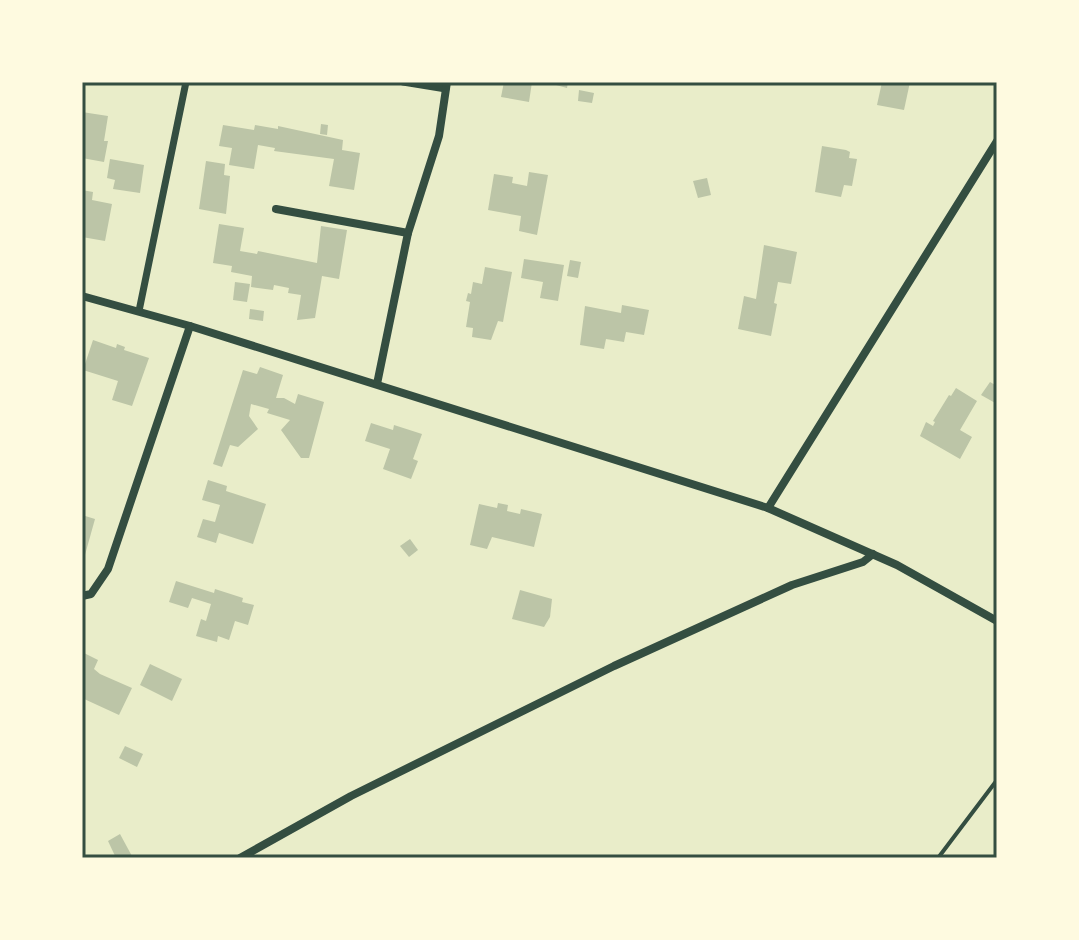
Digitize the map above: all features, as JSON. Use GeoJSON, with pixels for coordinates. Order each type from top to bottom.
{"type":"FeatureCollection","features":[{"type":"Feature","properties":{"kind":"street"},"geometry":{"type":"LineString","coordinates":[[139,311],[186,82]]}},
{"type":"Feature","properties":{"kind":"street"},"geometry":{"type":"LineString","coordinates":[[377,384],[408,233],[439,136],[446,85],[403,82]]}},
{"type":"Feature","properties":{"kind":"street"},"geometry":{"type":"LineString","coordinates":[[768,508],[997,141]]}},
{"type":"Feature","properties":{"kind":"street"},"geometry":{"type":"LineString","coordinates":[[276,209],[408,233]]}},
{"type":"Feature","properties":{"kind":"street"},"geometry":{"type":"LineString","coordinates":[[82,296],[190,326],[768,508],[897,565],[997,621]]}},
{"type":"Feature","properties":{"kind":"street"},"geometry":{"type":"LineString","coordinates":[[82,596],[91,594],[108,569],[190,326]]}},
{"type":"Feature","properties":{"kind":"street"},"geometry":{"type":"LineString","coordinates":[[240,858],[351,796],[614,666],[792,585],[863,562],[873,554]]}},
{"type":"Feature","properties":{"kind":"path"},"geometry":{"type":"LineString","coordinates":[[938,858],[997,780]]}},
{"type":"Feature","properties":{"kind":"building"},"geometry":{"type":"Polygon","coordinates":[[[504,82],[532,82],[529,102],[501,97],[504,82]]]}},
{"type":"Feature","properties":{"kind":"building"},"geometry":{"type":"Polygon","coordinates":[[[545,82],[568,82],[567,88],[545,82]]]}},
{"type":"Feature","properties":{"kind":"building"},"geometry":{"type":"Polygon","coordinates":[[[882,82],[910,82],[904,110],[877,105],[882,82]]]}},
{"type":"Feature","properties":{"kind":"building"},"geometry":{"type":"Polygon","coordinates":[[[579,90],[594,93],[592,103],[578,101],[579,90]]]}},
{"type":"Feature","properties":{"kind":"building"},"geometry":{"type":"Polygon","coordinates":[[[82,112],[108,116],[104,162],[82,158],[82,112]]]}},
{"type":"Feature","properties":{"kind":"building"},"geometry":{"type":"Polygon","coordinates":[[[321,124],[328,125],[327,135],[320,134],[321,124]]]}},
{"type":"Feature","properties":{"kind":"building"},"geometry":{"type":"Polygon","coordinates":[[[223,125],[254,130],[255,125],[278,129],[278,126],[343,140],[342,150],[360,153],[354,190],[329,186],[334,159],[274,151],[275,148],[258,145],[254,169],[229,165],[232,148],[219,146],[223,125]]]}},
{"type":"Feature","properties":{"kind":"building"},"geometry":{"type":"Polygon","coordinates":[[[822,146],[846,150],[850,152],[849,158],[857,159],[852,186],[844,185],[841,197],[815,192],[822,146]]]}},
{"type":"Feature","properties":{"kind":"building"},"geometry":{"type":"Polygon","coordinates":[[[110,159],[144,165],[140,193],[113,189],[115,180],[107,178],[110,159]]]}},
{"type":"Feature","properties":{"kind":"building"},"geometry":{"type":"Polygon","coordinates":[[[206,161],[225,164],[224,175],[230,176],[226,214],[199,209],[206,161]]]}},
{"type":"Feature","properties":{"kind":"building"},"geometry":{"type":"Polygon","coordinates":[[[529,172],[548,175],[537,235],[519,231],[521,216],[488,210],[494,174],[513,177],[512,183],[527,186],[529,172]]]}},
{"type":"Feature","properties":{"kind":"building"},"geometry":{"type":"Polygon","coordinates":[[[707,178],[711,195],[698,198],[693,181],[707,178]]]}},
{"type":"Feature","properties":{"kind":"building"},"geometry":{"type":"Polygon","coordinates":[[[82,190],[93,192],[92,200],[112,204],[105,241],[82,237],[82,190]]]}},
{"type":"Feature","properties":{"kind":"building"},"geometry":{"type":"Polygon","coordinates":[[[219,224],[244,228],[240,251],[257,254],[258,251],[317,263],[321,226],[347,230],[339,279],[322,276],[315,318],[297,320],[301,295],[288,293],[289,288],[274,285],[273,290],[251,287],[252,276],[231,272],[232,266],[213,263],[219,224]]]}},
{"type":"Feature","properties":{"kind":"building"},"geometry":{"type":"Polygon","coordinates":[[[764,245],[797,252],[791,284],[778,282],[771,336],[738,329],[744,296],[756,299],[764,245]]]}},
{"type":"Feature","properties":{"kind":"building"},"geometry":{"type":"Polygon","coordinates":[[[524,259],[564,265],[558,301],[540,298],[543,282],[521,278],[524,259]]]}},
{"type":"Feature","properties":{"kind":"building"},"geometry":{"type":"Polygon","coordinates":[[[570,260],[581,262],[578,278],[567,276],[570,260]]]}},
{"type":"Feature","properties":{"kind":"building"},"geometry":{"type":"Polygon","coordinates":[[[485,267],[512,272],[503,322],[498,321],[491,340],[472,337],[473,328],[466,327],[470,302],[466,301],[468,293],[471,294],[473,282],[482,284],[485,267]]]}},
{"type":"Feature","properties":{"kind":"building"},"geometry":{"type":"Polygon","coordinates":[[[235,282],[250,284],[247,302],[233,300],[235,282]]]}},
{"type":"Feature","properties":{"kind":"building"},"geometry":{"type":"Polygon","coordinates":[[[622,305],[649,310],[644,335],[626,332],[624,342],[606,339],[604,349],[580,345],[585,306],[621,313],[622,305]]]}},
{"type":"Feature","properties":{"kind":"building"},"geometry":{"type":"Polygon","coordinates":[[[250,309],[264,311],[263,321],[249,319],[250,309]]]}},
{"type":"Feature","properties":{"kind":"building"},"geometry":{"type":"Polygon","coordinates":[[[93,340],[116,348],[117,344],[125,347],[124,350],[149,358],[132,406],[112,400],[118,381],[83,370],[93,340]]]}},
{"type":"Feature","properties":{"kind":"building"},"geometry":{"type":"Polygon","coordinates":[[[260,367],[283,375],[276,398],[284,398],[295,404],[298,394],[324,402],[309,458],[301,458],[281,430],[290,420],[251,404],[249,416],[258,429],[238,447],[230,445],[222,467],[213,464],[243,370],[257,374],[260,367]]]}},
{"type":"Feature","properties":{"kind":"building"},"geometry":{"type":"Polygon","coordinates":[[[990,382],[997,386],[997,404],[981,395],[990,382]]]}},
{"type":"Feature","properties":{"kind":"building"},"geometry":{"type":"Polygon","coordinates":[[[956,388],[977,401],[960,430],[972,437],[960,459],[920,436],[926,422],[933,426],[933,421],[956,388]]]}},
{"type":"Feature","properties":{"kind":"building"},"geometry":{"type":"Polygon","coordinates":[[[371,423],[393,430],[394,425],[422,434],[413,459],[418,461],[411,479],[383,469],[390,449],[365,441],[371,423]]]}},
{"type":"Feature","properties":{"kind":"building"},"geometry":{"type":"Polygon","coordinates":[[[208,480],[227,486],[226,491],[266,504],[253,544],[219,533],[216,543],[197,537],[203,519],[215,522],[220,505],[202,500],[208,480]]]}},
{"type":"Feature","properties":{"kind":"building"},"geometry":{"type":"Polygon","coordinates":[[[498,503],[508,505],[507,511],[520,514],[521,509],[542,514],[534,547],[492,537],[487,549],[470,545],[479,504],[497,508],[498,503]]]}},
{"type":"Feature","properties":{"kind":"building"},"geometry":{"type":"Polygon","coordinates":[[[82,515],[95,519],[83,562],[82,562],[82,515]]]}},
{"type":"Feature","properties":{"kind":"building"},"geometry":{"type":"Polygon","coordinates":[[[410,539],[418,550],[409,557],[400,546],[410,539]]]}},
{"type":"Feature","properties":{"kind":"building"},"geometry":{"type":"Polygon","coordinates":[[[176,581],[243,598],[242,602],[254,605],[248,625],[235,621],[229,640],[218,636],[217,642],[196,636],[201,619],[206,621],[211,604],[192,598],[188,608],[169,602],[176,581]]]}},
{"type":"Feature","properties":{"kind":"building"},"geometry":{"type":"Polygon","coordinates":[[[520,590],[552,599],[550,617],[544,627],[512,619],[520,590]]]}},
{"type":"Feature","properties":{"kind":"building"},"geometry":{"type":"Polygon","coordinates":[[[82,652],[98,660],[94,669],[100,674],[132,688],[119,715],[82,698],[82,652]]]}},
{"type":"Feature","properties":{"kind":"building"},"geometry":{"type":"Polygon","coordinates":[[[150,664],[182,679],[172,701],[140,685],[150,664]]]}},
{"type":"Feature","properties":{"kind":"building"},"geometry":{"type":"Polygon","coordinates":[[[125,746],[143,754],[137,767],[119,758],[125,746]]]}},
{"type":"Feature","properties":{"kind":"building"},"geometry":{"type":"Polygon","coordinates":[[[120,834],[133,858],[116,858],[108,841],[120,834]]]}}]}
